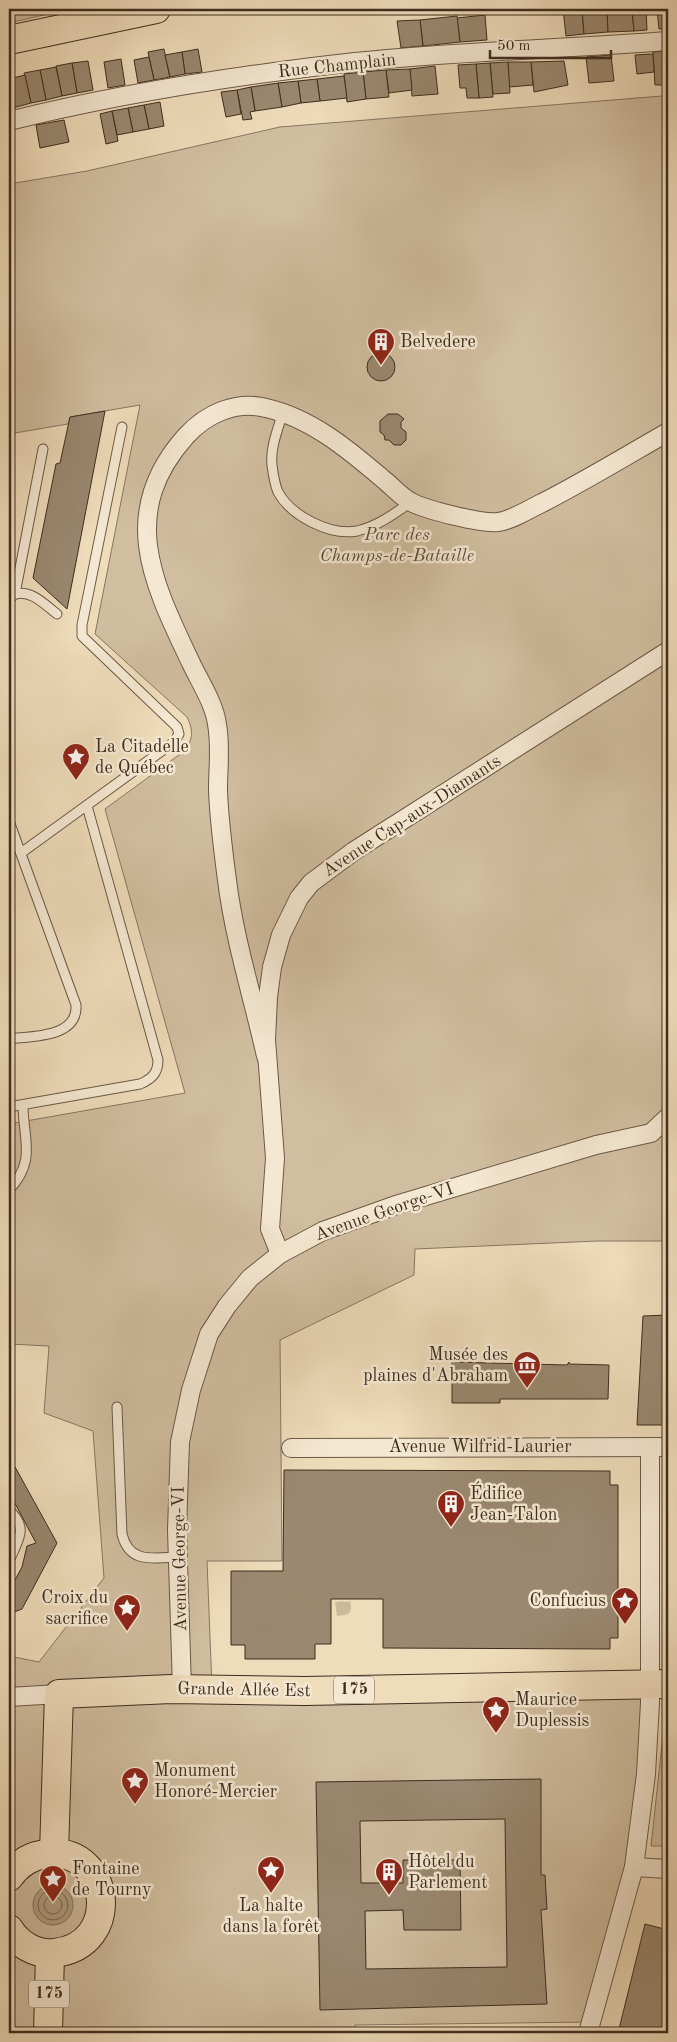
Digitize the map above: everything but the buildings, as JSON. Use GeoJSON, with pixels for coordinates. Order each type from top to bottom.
{"type":"FeatureCollection","features":[{"type":"Feature","properties":{"kind":"main road"},"geometry":{"type":"LineString","coordinates":[[9,40],[156,9]]}},
{"type":"Feature","properties":{"kind":"main road","name":"Grande Allée Est"},"geometry":{"type":"LineString","coordinates":[[59,1694],[182,1689],[305,1691],[659,1684]]}},
{"type":"Feature","properties":{"kind":"main road"},"geometry":{"type":"LineString","coordinates":[[54,1853],[59,1694]]}},
{"type":"Feature","properties":{"kind":"main road"},"geometry":{"type":"LineString","coordinates":[[9,1877],[21,1863],[36,1855],[54,1853],[69,1856],[82,1863],[93,1874],[100,1888],[102,1903],[100,1919],[92,1933],[81,1945],[66,1952],[50,1954],[36,1952],[23,1945],[9,1929]]}},
{"type":"Feature","properties":{"kind":"main road","name":"175"},"geometry":{"type":"LineString","coordinates":[[48,2033],[50,1954]]}},
{"type":"Feature","properties":{"kind":"street","name":"Rue Champlain"},"geometry":{"type":"LineString","coordinates":[[9,121],[155,91],[337,64],[401,58],[668,41]]}},
{"type":"Feature","properties":{"kind":"street","name":"Avenue Cap-aux-Diamants"},"geometry":{"type":"LineString","coordinates":[[280,1254],[270,1229],[276,1158],[274,1123],[266,1056],[227,882],[218,794],[219,746],[216,717],[164,608],[150,565],[146,535],[147,509],[152,491],[167,460],[197,424],[218,412],[242,405],[264,407],[292,415],[330,438],[411,502],[466,519],[484,522],[499,522],[561,493],[668,432]]}},
{"type":"Feature","properties":{"kind":"street","name":"Avenue Cap-aux-Diamants"},"geometry":{"type":"LineString","coordinates":[[266,1056],[268,997],[272,967],[288,918],[299,898],[311,884],[363,846],[668,651]]}},
{"type":"Feature","properties":{"kind":"street","name":"Avenue George-VI"},"geometry":{"type":"LineString","coordinates":[[182,1689],[178,1557],[180,1442],[191,1390],[209,1334],[227,1306],[250,1278],[280,1254],[323,1231],[399,1204],[596,1145],[652,1132],[668,1117]]}},
{"type":"Feature","properties":{"kind":"street"},"geometry":{"type":"LineString","coordinates":[[588,2033],[634,1867],[659,1684],[650,1447]]}},
{"type":"Feature","properties":{"kind":"street","name":"Avenue Wilfrid-Laurier"},"geometry":{"type":"LineString","coordinates":[[291,1448],[668,1447]]}},
{"type":"Feature","properties":{"kind":"street"},"geometry":{"type":"LineString","coordinates":[[9,1697],[59,1694]]}},
{"type":"Feature","properties":{"kind":"street"},"geometry":{"type":"LineString","coordinates":[[634,1867],[668,1869]]}},
{"type":"Feature","properties":{"kind":"lane"},"geometry":{"type":"LineString","coordinates":[[283,412],[274,443],[272,464],[278,491],[298,515],[324,528],[355,531],[379,523],[411,502]]}},
{"type":"Feature","properties":{"kind":"lane"},"geometry":{"type":"LineString","coordinates":[[21,853],[174,742],[179,734],[177,727],[82,636],[82,625],[122,427]]}},
{"type":"Feature","properties":{"kind":"lane"},"geometry":{"type":"LineString","coordinates":[[12,596],[43,449]]}},
{"type":"Feature","properties":{"kind":"lane"},"geometry":{"type":"LineString","coordinates":[[12,596],[23,592],[29,593],[56,614]]}},
{"type":"Feature","properties":{"kind":"lane"},"geometry":{"type":"LineString","coordinates":[[9,1107],[140,1084],[150,1080],[158,1069],[158,1060],[87,806]]}},
{"type":"Feature","properties":{"kind":"lane"},"geometry":{"type":"LineString","coordinates":[[9,821],[76,1005],[76,1013],[72,1022],[58,1032],[9,1039]]}},
{"type":"Feature","properties":{"kind":"lane"},"geometry":{"type":"LineString","coordinates":[[9,1190],[22,1170],[26,1153],[27,1142],[23,1105]]}},
{"type":"Feature","properties":{"kind":"lane"},"geometry":{"type":"LineString","coordinates":[[117,1407],[122,1534],[124,1543],[128,1550],[142,1557],[178,1557]]}},
{"type":"Feature","properties":{"kind":"lane"},"geometry":{"type":"LineString","coordinates":[[9,1510],[20,1525],[22,1532],[9,1561]]}},
{"type":"Feature","properties":{"kind":"green space"},"geometry":{"type":"Polygon","coordinates":[[[9,9],[70,9],[9,23],[9,9]]]}},
{"type":"Feature","properties":{"kind":"green space","name":"Parc des Champs-de-Bataille"},"geometry":{"type":"Polygon","coordinates":[[[668,96],[668,1241],[597,1241],[415,1249],[414,1275],[280,1340],[282,1561],[207,1561],[212,1688],[650,1684],[634,1867],[591,2022],[355,2025],[354,2033],[9,2033],[9,1656],[39,1662],[104,1578],[93,1431],[44,1413],[49,1346],[9,1344],[9,1124],[185,1093],[105,809],[183,752],[191,740],[191,727],[187,717],[95,634],[140,405],[70,417],[68,424],[9,434],[9,184],[87,171],[280,127],[668,96]]]}},
{"type":"Feature","properties":{"kind":"green space"},"geometry":{"type":"Polygon","coordinates":[[[666,1468],[668,1468],[668,1661],[664,1661],[666,1468]]]}},
{"type":"Feature","properties":{"kind":"green space"},"geometry":{"type":"Polygon","coordinates":[[[668,1721],[668,1846],[651,1846],[664,1726],[668,1721]]]}},
{"type":"Feature","properties":{"kind":"water","name":"Fontaine de Tourny"},"geometry":{"type":"Polygon","coordinates":[[[49,1885],[57,1885],[64,1888],[70,1894],[73,1905],[70,1916],[64,1922],[57,1925],[49,1925],[42,1922],[36,1916],[33,1909],[33,1901],[36,1894],[42,1888],[49,1885]]]}},
{"type":"Feature","properties":{"kind":"tunnel"},"geometry":{"type":"LineString","coordinates":[[336,1609],[344,1608],[343,1599]]}},
{"type":"Feature","properties":{"kind":"place","name":"Belvedere"},"geometry":{"type":"Point","coordinates":[381,366]}},
{"type":"Feature","properties":{"kind":"place","name":"La Citadelle de Québec"},"geometry":{"type":"Point","coordinates":[76,781]}},
{"type":"Feature","properties":{"kind":"place","name":"Musée des plaines d'Abraham"},"geometry":{"type":"Point","coordinates":[527,1389]}},
{"type":"Feature","properties":{"kind":"place","name":"Édifice Jean-Talon"},"geometry":{"type":"Point","coordinates":[451,1528]}},
{"type":"Feature","properties":{"kind":"place","name":"Confucius"},"geometry":{"type":"Point","coordinates":[625,1625]}},
{"type":"Feature","properties":{"kind":"place","name":"Croix du sacrifice"},"geometry":{"type":"Point","coordinates":[127,1632]}},
{"type":"Feature","properties":{"kind":"place","name":"Maurice Duplessis"},"geometry":{"type":"Point","coordinates":[496,1734]}},
{"type":"Feature","properties":{"kind":"place","name":"Monument Honoré-Mercier"},"geometry":{"type":"Point","coordinates":[135,1805]}},
{"type":"Feature","properties":{"kind":"place","name":"La halte dans la forêt"},"geometry":{"type":"Point","coordinates":[271,1894]}},
{"type":"Feature","properties":{"kind":"place","name":"Hôtel du Parlement"},"geometry":{"type":"Point","coordinates":[389,1896]}},
{"type":"Feature","properties":{"kind":"place","name":"Fontaine de Tourny"},"geometry":{"type":"Point","coordinates":[53,1903]}}]}
